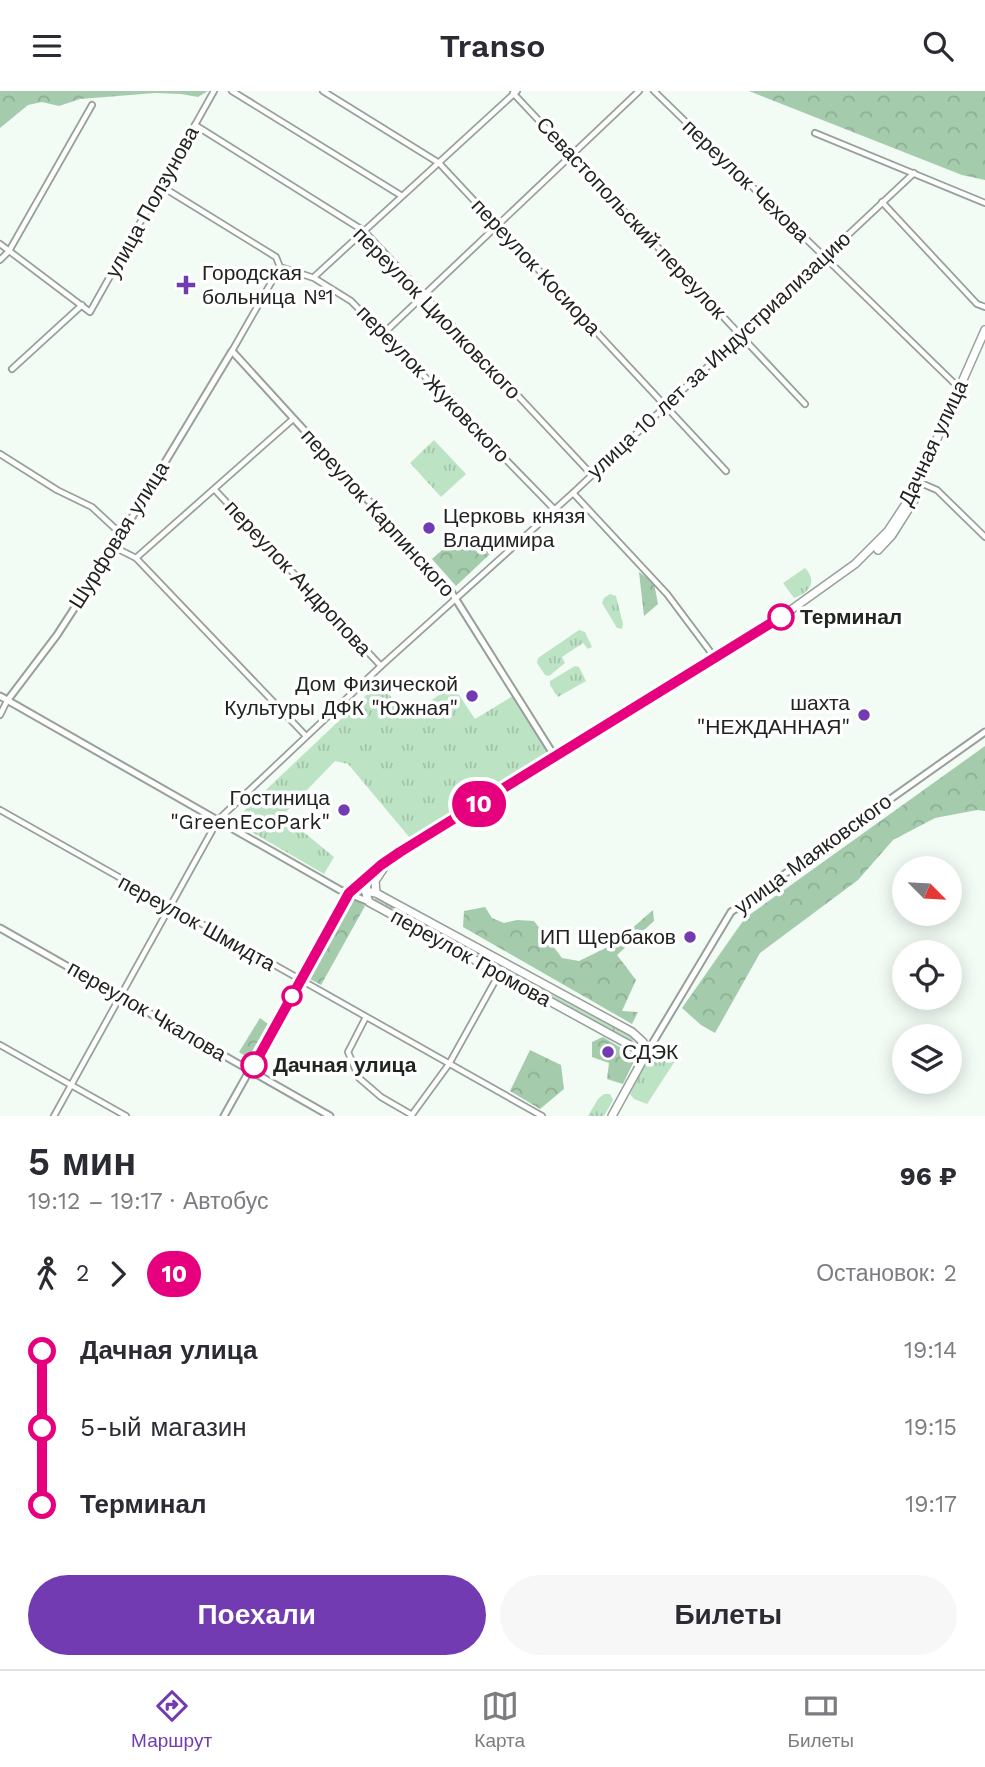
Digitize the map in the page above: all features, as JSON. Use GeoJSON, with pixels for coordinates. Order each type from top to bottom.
{"type":"FeatureCollection","features":[{"type":"Feature","properties":{"kind":"main road","name":"Дачная улица"},"geometry":{"type":"LineString","coordinates":[[376,873],[396,855],[557,759],[796,610],[829,587],[855,564],[888,531],[921,483],[985,330]]}},
{"type":"Feature","properties":{"kind":"main road","name":"Дачная улица"},"geometry":{"type":"LineString","coordinates":[[963,386],[985,342]]}},
{"type":"Feature","properties":{"kind":"main road","name":"переулок Громова"},"geometry":{"type":"LineString","coordinates":[[376,873],[376,893],[632,1032],[643,1042],[646,1054]]}},
{"type":"Feature","properties":{"kind":"main road"},"geometry":{"type":"LineString","coordinates":[[365,891],[376,873]]}},
{"type":"Feature","properties":{"kind":"main road"},"geometry":{"type":"LineString","coordinates":[[365,891],[376,893]]}},
{"type":"Feature","properties":{"kind":"main road"},"geometry":{"type":"LineString","coordinates":[[365,891],[369,902]]}},
{"type":"Feature","properties":{"kind":"main road","name":"переулок Громова"},"geometry":{"type":"LineString","coordinates":[[369,902],[646,1054]]}},
{"type":"Feature","properties":{"kind":"main road","name":"улица Маяковского"},"geometry":{"type":"LineString","coordinates":[[612,1116],[646,1054]]}},
{"type":"Feature","properties":{"kind":"street","name":"улица Ползунова"},"geometry":{"type":"LineString","coordinates":[[82,305],[90,312],[214,91]]}},
{"type":"Feature","properties":{"kind":"street"},"geometry":{"type":"LineString","coordinates":[[232,91],[402,196]]}},
{"type":"Feature","properties":{"kind":"street","name":"переулок Косиора"},"geometry":{"type":"LineString","coordinates":[[323,91],[439,163],[726,471]]}},
{"type":"Feature","properties":{"kind":"street"},"geometry":{"type":"LineString","coordinates":[[384,333],[639,91]]}},
{"type":"Feature","properties":{"kind":"street","name":"переулок Чехова"},"geometry":{"type":"LineString","coordinates":[[654,91],[954,383],[963,386]]}},
{"type":"Feature","properties":{"kind":"street"},"geometry":{"type":"LineString","coordinates":[[314,278],[515,92]]}},
{"type":"Feature","properties":{"kind":"street","name":"Севастопольский переулок"},"geometry":{"type":"LineString","coordinates":[[515,92],[805,404]]}},
{"type":"Feature","properties":{"kind":"street"},"geometry":{"type":"LineString","coordinates":[[0,260],[9,251],[92,105]]}},
{"type":"Feature","properties":{"kind":"street","name":"переулок Циолковского"},"geometry":{"type":"LineString","coordinates":[[195,125],[364,231],[592,475]]}},
{"type":"Feature","properties":{"kind":"street"},"geometry":{"type":"LineString","coordinates":[[815,133],[985,203]]}},
{"type":"Feature","properties":{"kind":"street","name":"улица 10 лет за Индустриализацию"},"geometry":{"type":"LineString","coordinates":[[54,1116],[218,820],[381,666],[555,510],[914,173]]}},
{"type":"Feature","properties":{"kind":"street","name":"переулок Жуковского"},"geometry":{"type":"LineString","coordinates":[[161,185],[276,257],[280,267],[335,288],[351,301],[555,510]]}},
{"type":"Feature","properties":{"kind":"street"},"geometry":{"type":"LineString","coordinates":[[882,202],[977,304],[985,307]]}},
{"type":"Feature","properties":{"kind":"street"},"geometry":{"type":"LineString","coordinates":[[0,244],[82,305],[12,369]]}},
{"type":"Feature","properties":{"kind":"street"},"geometry":{"type":"LineString","coordinates":[[232,351],[280,267]]}},
{"type":"Feature","properties":{"kind":"street","name":"переулок Карпинского"},"geometry":{"type":"LineString","coordinates":[[232,351],[456,599],[557,759]]}},
{"type":"Feature","properties":{"kind":"street","name":"Шурфовая улица"},"geometry":{"type":"LineString","coordinates":[[0,715],[57,635],[114,547],[232,351]]}},
{"type":"Feature","properties":{"kind":"street","name":"Шурфовая улица"},"geometry":{"type":"LineString","coordinates":[[136,558],[293,419]]}},
{"type":"Feature","properties":{"kind":"street"},"geometry":{"type":"LineString","coordinates":[[0,454],[57,490],[92,507],[121,534]]}},
{"type":"Feature","properties":{"kind":"street"},"geometry":{"type":"LineString","coordinates":[[921,483],[937,490],[985,537]]}},
{"type":"Feature","properties":{"kind":"street","name":"переулок Андропова"},"geometry":{"type":"LineString","coordinates":[[215,490],[381,666]]}},
{"type":"Feature","properties":{"kind":"street"},"geometry":{"type":"LineString","coordinates":[[573,493],[667,594],[716,660]]}},
{"type":"Feature","properties":{"kind":"street"},"geometry":{"type":"LineString","coordinates":[[114,547],[136,558],[306,736]]}},
{"type":"Feature","properties":{"kind":"street","name":"переулок Громова"},"geometry":{"type":"LineString","coordinates":[[0,696],[369,902]]}},
{"type":"Feature","properties":{"kind":"street","name":"улица Маяковского"},"geometry":{"type":"LineString","coordinates":[[646,1054],[731,912],[985,732]]}},
{"type":"Feature","properties":{"kind":"street","name":"переулок Шмидта"},"geometry":{"type":"LineString","coordinates":[[0,810],[542,1116]]}},
{"type":"Feature","properties":{"kind":"street","name":"Дачная улица"},"geometry":{"type":"LineString","coordinates":[[224,1116],[349,893],[376,873]]}},
{"type":"Feature","properties":{"kind":"street"},"geometry":{"type":"LineString","coordinates":[[349,893],[365,891]]}},
{"type":"Feature","properties":{"kind":"street","name":"переулок Чкалова"},"geometry":{"type":"LineString","coordinates":[[0,928],[122,995],[330,1116]]}},
{"type":"Feature","properties":{"kind":"street"},"geometry":{"type":"LineString","coordinates":[[366,1017],[348,1052],[359,1078],[381,1097],[412,1116],[449,1064],[499,973]]}},
{"type":"Feature","properties":{"kind":"street"},"geometry":{"type":"LineString","coordinates":[[0,1045],[126,1116]]}},
{"type":"Feature","properties":{"kind":"green space"},"geometry":{"type":"Polygon","coordinates":[[[0,91],[208,91],[198,97],[155,93],[80,99],[59,106],[42,102],[28,105],[0,128],[0,91]]]}},
{"type":"Feature","properties":{"kind":"green space"},"geometry":{"type":"Polygon","coordinates":[[[749,91],[985,91],[985,180],[962,175],[749,91]]]}},
{"type":"Feature","properties":{"kind":"green space"},"geometry":{"type":"Polygon","coordinates":[[[434,440],[466,474],[441,497],[410,463],[434,440]]]}},
{"type":"Feature","properties":{"kind":"green space"},"geometry":{"type":"Polygon","coordinates":[[[460,534],[478,553],[484,548],[490,554],[456,586],[432,559],[460,534]]]}},
{"type":"Feature","properties":{"kind":"green space"},"geometry":{"type":"Polygon","coordinates":[[[805,568],[811,578],[810,586],[794,598],[783,583],[805,568]]]}},
{"type":"Feature","properties":{"kind":"green space"},"geometry":{"type":"Polygon","coordinates":[[[639,572],[654,583],[658,604],[644,616],[639,572]]]}},
{"type":"Feature","properties":{"kind":"green space"},"geometry":{"type":"Polygon","coordinates":[[[610,594],[616,596],[622,629],[617,628],[602,603],[610,594]]]}},
{"type":"Feature","properties":{"kind":"green space"},"geometry":{"type":"Polygon","coordinates":[[[579,630],[585,632],[592,647],[588,649],[583,643],[562,657],[565,663],[549,676],[545,675],[537,663],[538,658],[579,630]]]}},
{"type":"Feature","properties":{"kind":"green space"},"geometry":{"type":"Polygon","coordinates":[[[575,666],[579,667],[586,681],[558,697],[550,681],[575,666]]]}},
{"type":"Feature","properties":{"kind":"green space"},"geometry":{"type":"Polygon","coordinates":[[[380,682],[406,717],[453,686],[475,719],[513,696],[548,752],[410,838],[348,764],[335,761],[283,815],[334,857],[324,874],[233,821],[380,682]]]}},
{"type":"Feature","properties":{"kind":"green space"},"geometry":{"type":"Polygon","coordinates":[[[985,746],[985,811],[935,818],[893,840],[858,880],[760,953],[715,1033],[682,1008],[745,918],[985,746]]]}},
{"type":"Feature","properties":{"kind":"green space"},"geometry":{"type":"Polygon","coordinates":[[[376,897],[634,1038],[631,1043],[373,902],[376,897]]]}},
{"type":"Feature","properties":{"kind":"green space"},"geometry":{"type":"Polygon","coordinates":[[[352,898],[365,906],[321,985],[308,978],[352,898]]]}},
{"type":"Feature","properties":{"kind":"green space"},"geometry":{"type":"Polygon","coordinates":[[[485,907],[492,918],[504,923],[517,920],[534,921],[562,958],[579,961],[614,944],[653,910],[654,921],[617,955],[636,980],[622,1011],[638,1012],[632,1024],[463,927],[464,911],[485,907]]]}},
{"type":"Feature","properties":{"kind":"green space"},"geometry":{"type":"Polygon","coordinates":[[[260,1018],[268,1024],[248,1058],[239,1052],[260,1018]]]}},
{"type":"Feature","properties":{"kind":"green space"},"geometry":{"type":"Polygon","coordinates":[[[603,1037],[636,1057],[623,1084],[607,1079],[609,1063],[592,1057],[592,1042],[603,1037]]]}},
{"type":"Feature","properties":{"kind":"green space"},"geometry":{"type":"Polygon","coordinates":[[[657,1047],[677,1058],[647,1104],[634,1099],[630,1094],[652,1049],[657,1047]]]}},
{"type":"Feature","properties":{"kind":"green space"},"geometry":{"type":"Polygon","coordinates":[[[530,1050],[561,1065],[564,1089],[540,1109],[510,1091],[530,1050]]]}},
{"type":"Feature","properties":{"kind":"green space"},"geometry":{"type":"Polygon","coordinates":[[[604,1094],[610,1094],[613,1100],[604,1116],[588,1116],[598,1099],[604,1094]]]}},
{"type":"Feature","properties":{"kind":"bus line","name":"10"},"geometry":{"type":"LineString","coordinates":[[254,1065],[349,893],[381,865],[781,617]]}},
{"type":"Feature","properties":{"kind":"place","name":"Городская больница №1"},"geometry":{"type":"Point","coordinates":[186,285]}},
{"type":"Feature","properties":{"kind":"place","name":"Церковь князя Владимира"},"geometry":{"type":"Point","coordinates":[429,528]}},
{"type":"Feature","properties":{"kind":"place","name":"Терминал"},"geometry":{"type":"Point","coordinates":[781,617]}},
{"type":"Feature","properties":{"kind":"place","name":"Дом Физической Культуры ДФК \"Южная\""},"geometry":{"type":"Point","coordinates":[472,696]}},
{"type":"Feature","properties":{"kind":"place","name":"шахта \"НЕЖДАННАЯ\""},"geometry":{"type":"Point","coordinates":[864,715]}},
{"type":"Feature","properties":{"kind":"place","name":"Гостиница \"GreenEcoPark\""},"geometry":{"type":"Point","coordinates":[344,810]}},
{"type":"Feature","properties":{"kind":"place","name":"ИП Щербаков"},"geometry":{"type":"Point","coordinates":[690,937]}},
{"type":"Feature","properties":{"kind":"place","name":"СДЭК"},"geometry":{"type":"Point","coordinates":[608,1052]}},
{"type":"Feature","properties":{"kind":"place","name":"Дачная улица"},"geometry":{"type":"Point","coordinates":[254,1065]}}]}
